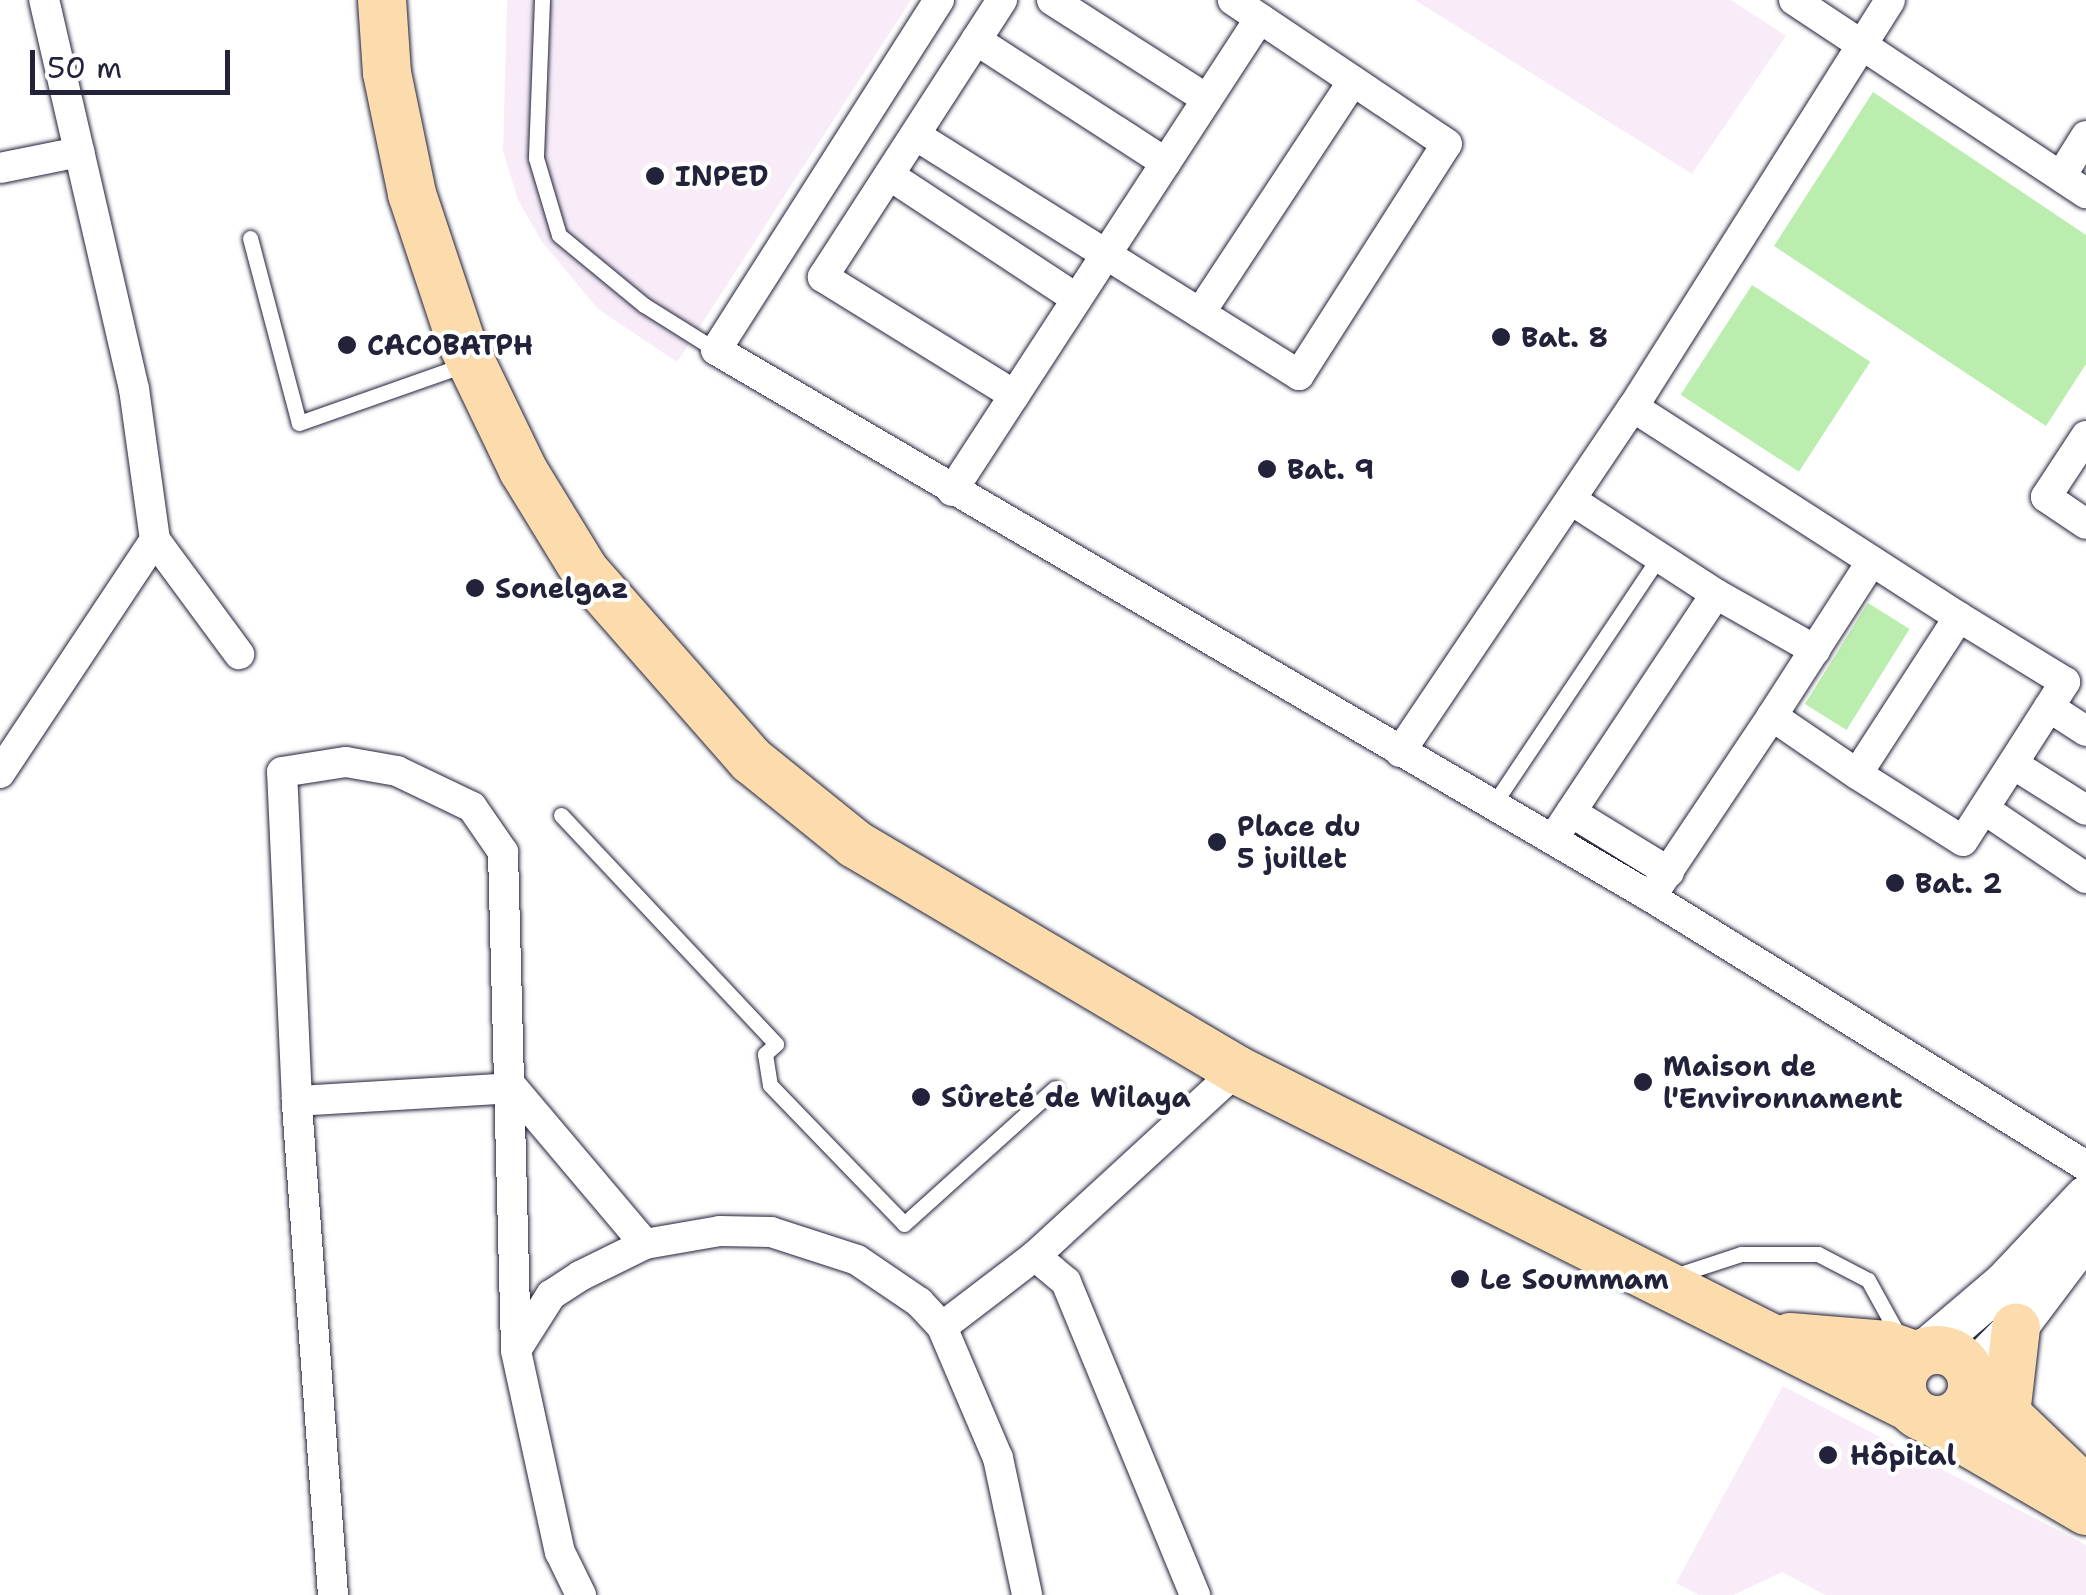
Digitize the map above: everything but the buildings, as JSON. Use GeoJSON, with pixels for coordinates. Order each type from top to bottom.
{"type":"FeatureCollection","features":[{"type":"Feature","properties":{"kind":"main road"},"geometry":{"type":"LineString","coordinates":[[382,0],[387,73],[412,194],[471,363],[523,470],[585,571],[751,760],[872,854],[1237,1070],[1919,1413],[2086,1511]]}},
{"type":"Feature","properties":{"kind":"main road"},"geometry":{"type":"LineString","coordinates":[[1919,1413],[1903,1375],[1916,1353],[2028,1260],[2086,1197]]}},
{"type":"Feature","properties":{"kind":"main road"},"geometry":{"type":"LineString","coordinates":[[1919,1413],[1960,1412],[1971,1378],[2016,1328],[2086,1235]]}},
{"type":"Feature","properties":{"kind":"main road"},"geometry":{"type":"LineString","coordinates":[[2006,1414],[2016,1328]]}},
{"type":"Feature","properties":{"kind":"main road"},"geometry":{"type":"LineString","coordinates":[[1766,1336],[1835,1338],[1916,1353],[1953,1354],[2044,1456],[2086,1487]]}},
{"type":"Feature","properties":{"kind":"street"},"geometry":{"type":"LineString","coordinates":[[44,0],[134,389],[155,540],[239,654]]}},
{"type":"Feature","properties":{"kind":"street"},"geometry":{"type":"LineString","coordinates":[[939,0],[716,350],[952,492],[1553,839],[2086,1166]]}},
{"type":"Feature","properties":{"kind":"street"},"geometry":{"type":"LineString","coordinates":[[1002,0],[823,277],[1014,396]]}},
{"type":"Feature","properties":{"kind":"street"},"geometry":{"type":"LineString","coordinates":[[1052,0],[1207,99]]}},
{"type":"Feature","properties":{"kind":"street"},"geometry":{"type":"LineString","coordinates":[[915,135],[1298,374],[1448,144],[1233,0]]}},
{"type":"Feature","properties":{"kind":"street"},"geometry":{"type":"LineString","coordinates":[[1794,0],[2073,185],[2086,136]]}},
{"type":"Feature","properties":{"kind":"street"},"geometry":{"type":"LineString","coordinates":[[1400,752],[1633,406],[1890,0]]}},
{"type":"Feature","properties":{"kind":"street"},"geometry":{"type":"LineString","coordinates":[[952,492],[1260,18]]}},
{"type":"Feature","properties":{"kind":"street"},"geometry":{"type":"LineString","coordinates":[[976,40],[1166,163]]}},
{"type":"Feature","properties":{"kind":"street"},"geometry":{"type":"LineString","coordinates":[[1200,313],[1353,81]]}},
{"type":"Feature","properties":{"kind":"street"},"geometry":{"type":"LineString","coordinates":[[0,168],[79,152]]}},
{"type":"Feature","properties":{"kind":"street"},"geometry":{"type":"LineString","coordinates":[[889,175],[1077,300]]}},
{"type":"Feature","properties":{"kind":"street"},"geometry":{"type":"LineString","coordinates":[[1633,406],[2065,682],[1963,841],[1772,716]]}},
{"type":"Feature","properties":{"kind":"street"},"geometry":{"type":"LineString","coordinates":[[2086,436],[2046,497],[2086,524]]}},
{"type":"Feature","properties":{"kind":"street"},"geometry":{"type":"LineString","coordinates":[[1571,500],[1716,594],[1815,650]]}},
{"type":"Feature","properties":{"kind":"street"},"geometry":{"type":"LineString","coordinates":[[0,773],[155,540]]}},
{"type":"Feature","properties":{"kind":"street"},"geometry":{"type":"LineString","coordinates":[[1652,898],[1872,560]]}},
{"type":"Feature","properties":{"kind":"street"},"geometry":{"type":"LineString","coordinates":[[1553,839],[1716,594]]}},
{"type":"Feature","properties":{"kind":"street"},"geometry":{"type":"LineString","coordinates":[[1857,774],[1960,617]]}},
{"type":"Feature","properties":{"kind":"street"},"geometry":{"type":"LineString","coordinates":[[2049,707],[2086,731]]}},
{"type":"Feature","properties":{"kind":"street"},"geometry":{"type":"LineString","coordinates":[[333,1595],[297,1102],[282,772],[346,762],[397,771],[472,807],[503,852],[516,1351],[560,1552],[581,1595]]}},
{"type":"Feature","properties":{"kind":"street"},"geometry":{"type":"LineString","coordinates":[[2013,764],[2086,810]]}},
{"type":"Feature","properties":{"kind":"street"},"geometry":{"type":"LineString","coordinates":[[1984,809],[2086,878]]}},
{"type":"Feature","properties":{"kind":"street"},"geometry":{"type":"LineString","coordinates":[[1571,812],[1669,872]]}},
{"type":"Feature","properties":{"kind":"street"},"geometry":{"type":"LineString","coordinates":[[942,1326],[1036,1256],[1237,1070]]}},
{"type":"Feature","properties":{"kind":"street"},"geometry":{"type":"LineString","coordinates":[[297,1102],[512,1088]]}},
{"type":"Feature","properties":{"kind":"street"},"geometry":{"type":"LineString","coordinates":[[512,1088],[645,1244]]}},
{"type":"Feature","properties":{"kind":"street"},"geometry":{"type":"LineString","coordinates":[[516,1351],[551,1296],[645,1244],[720,1232],[815,1242],[857,1260],[919,1302],[942,1326],[998,1458],[1027,1595]]}},
{"type":"Feature","properties":{"kind":"street"},"geometry":{"type":"LineString","coordinates":[[1036,1256],[1066,1282],[1195,1595]]}},
{"type":"Feature","properties":{"kind":"lane"},"geometry":{"type":"LineString","coordinates":[[542,0],[536,158],[559,235],[644,305],[716,350]]}},
{"type":"Feature","properties":{"kind":"lane"},"geometry":{"type":"LineString","coordinates":[[250,238],[300,424],[471,363]]}},
{"type":"Feature","properties":{"kind":"lane"},"geometry":{"type":"LineString","coordinates":[[1493,805],[1658,556]]}},
{"type":"Feature","properties":{"kind":"lane"},"geometry":{"type":"LineString","coordinates":[[561,815],[776,1044],[764,1054],[770,1084],[904,1224],[1055,1088]]}},
{"type":"Feature","properties":{"kind":"lane"},"geometry":{"type":"LineString","coordinates":[[1660,1281],[1741,1254],[1818,1254],[1868,1280],[1916,1353]]}},
{"type":"Feature","properties":{"kind":"shaded area","name":"INPED"},"geometry":{"type":"Polygon","coordinates":[[[507,0],[911,0],[677,362],[598,309],[542,242],[518,200],[503,151],[507,0]]]}},
{"type":"Feature","properties":{"kind":"shaded area"},"geometry":{"type":"Polygon","coordinates":[[[1415,0],[1731,0],[1786,36],[1692,174],[1415,0]]]}},
{"type":"Feature","properties":{"kind":"shaded area","name":"Hôpital"},"geometry":{"type":"Polygon","coordinates":[[[1783,1386],[2086,1545],[2086,1595],[1825,1595],[1782,1572],[1733,1595],[1699,1595],[1676,1583],[1783,1386]]]}},
{"type":"Feature","properties":{"kind":"green space"},"geometry":{"type":"Polygon","coordinates":[[[1873,92],[2086,235],[2086,364],[2046,426],[1774,246],[1873,92]]]}},
{"type":"Feature","properties":{"kind":"green space"},"geometry":{"type":"Polygon","coordinates":[[[1752,285],[1870,362],[1799,472],[1681,395],[1752,285]]]}},
{"type":"Feature","properties":{"kind":"green space"},"geometry":{"type":"Polygon","coordinates":[[[1868,603],[1910,629],[1846,730],[1805,704],[1868,603]]]}},
{"type":"Feature","properties":{"kind":"place","name":"INPED"},"geometry":{"type":"Point","coordinates":[655,176]}},
{"type":"Feature","properties":{"kind":"place","name":"Bat. 8"},"geometry":{"type":"Point","coordinates":[1501,337]}},
{"type":"Feature","properties":{"kind":"place","name":"CACOBATPH"},"geometry":{"type":"Point","coordinates":[347,345]}},
{"type":"Feature","properties":{"kind":"place","name":"Bat. 9"},"geometry":{"type":"Point","coordinates":[1267,469]}},
{"type":"Feature","properties":{"kind":"place","name":"Sonelgaz"},"geometry":{"type":"Point","coordinates":[475,588]}},
{"type":"Feature","properties":{"kind":"place","name":"Place du 5 juillet"},"geometry":{"type":"Point","coordinates":[1217,842]}},
{"type":"Feature","properties":{"kind":"place","name":"Bat. 2"},"geometry":{"type":"Point","coordinates":[1895,883]}},
{"type":"Feature","properties":{"kind":"place","name":"Maison de l'Environnament"},"geometry":{"type":"Point","coordinates":[1643,1082]}},
{"type":"Feature","properties":{"kind":"place","name":"Sûreté de Wilaya"},"geometry":{"type":"Point","coordinates":[921,1097]}},
{"type":"Feature","properties":{"kind":"place","name":"Le Soummam"},"geometry":{"type":"Point","coordinates":[1460,1279]}},
{"type":"Feature","properties":{"kind":"place","name":"Hôpital"},"geometry":{"type":"Point","coordinates":[1828,1455]}}]}
